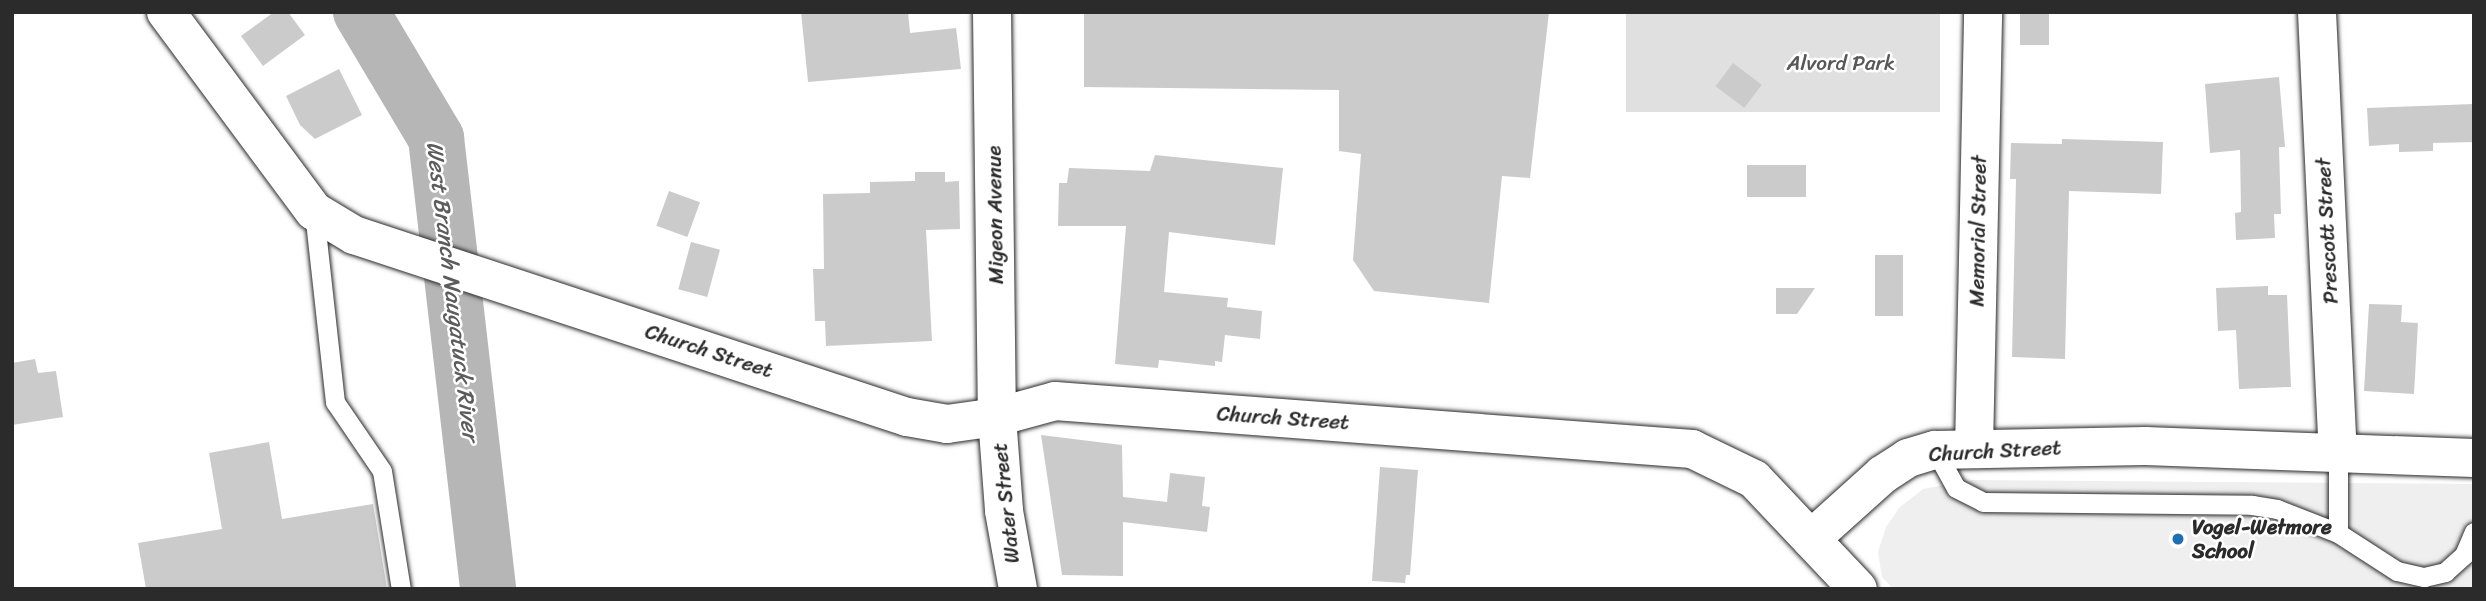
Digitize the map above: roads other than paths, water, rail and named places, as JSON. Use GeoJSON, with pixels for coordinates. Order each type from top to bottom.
{"type":"FeatureCollection","features":[{"type":"Feature","properties":{"kind":"street","name":"Church Street"},"geometry":{"type":"LineString","coordinates":[[166,12],[314,211],[354,234],[907,417],[947,424],[997,417],[1055,401],[1692,450],[1754,479],[1811,539],[1882,475],[1908,458],[1935,450],[2145,446],[2338,450],[2474,458]]}},
{"type":"Feature","properties":{"kind":"street","name":"Migeon Avenue"},"geometry":{"type":"LineString","coordinates":[[992,12],[997,417]]}},
{"type":"Feature","properties":{"kind":"street","name":"Memorial Street"},"geometry":{"type":"LineString","coordinates":[[1974,449],[1983,12]]}},
{"type":"Feature","properties":{"kind":"street","name":"Prescott Street"},"geometry":{"type":"LineString","coordinates":[[2317,12],[2338,450]]}},
{"type":"Feature","properties":{"kind":"street","name":"Water Street"},"geometry":{"type":"LineString","coordinates":[[997,417],[1004,511],[1018,589]]}},
{"type":"Feature","properties":{"kind":"street"},"geometry":{"type":"LineString","coordinates":[[1811,539],[1858,589]]}},
{"type":"Feature","properties":{"kind":"lane"},"geometry":{"type":"LineString","coordinates":[[314,211],[335,402],[382,471],[401,589]]}},
{"type":"Feature","properties":{"kind":"lane"},"geometry":{"type":"LineString","coordinates":[[1935,450],[1956,488],[1983,502],[2252,505],[2277,509],[2337,533],[2397,571],[2424,577],[2445,572],[2464,555],[2474,531]]}},
{"type":"Feature","properties":{"kind":"lane"},"geometry":{"type":"LineString","coordinates":[[2337,533],[2338,450]]}},
{"type":"Feature","properties":{"kind":"waterway","name":"West Branch Naugatuck River"},"geometry":{"type":"LineString","coordinates":[[361,12],[436,138],[488,589]]}},
{"type":"Feature","properties":{"kind":"place","name":"Vogel-Wetmore School"},"geometry":{"type":"Point","coordinates":[2178,539]}},
{"type":"Feature","properties":{"kind":"park label","name":"Alvord Park"},"geometry":{"type":"Point","coordinates":[1841,63]}}]}
